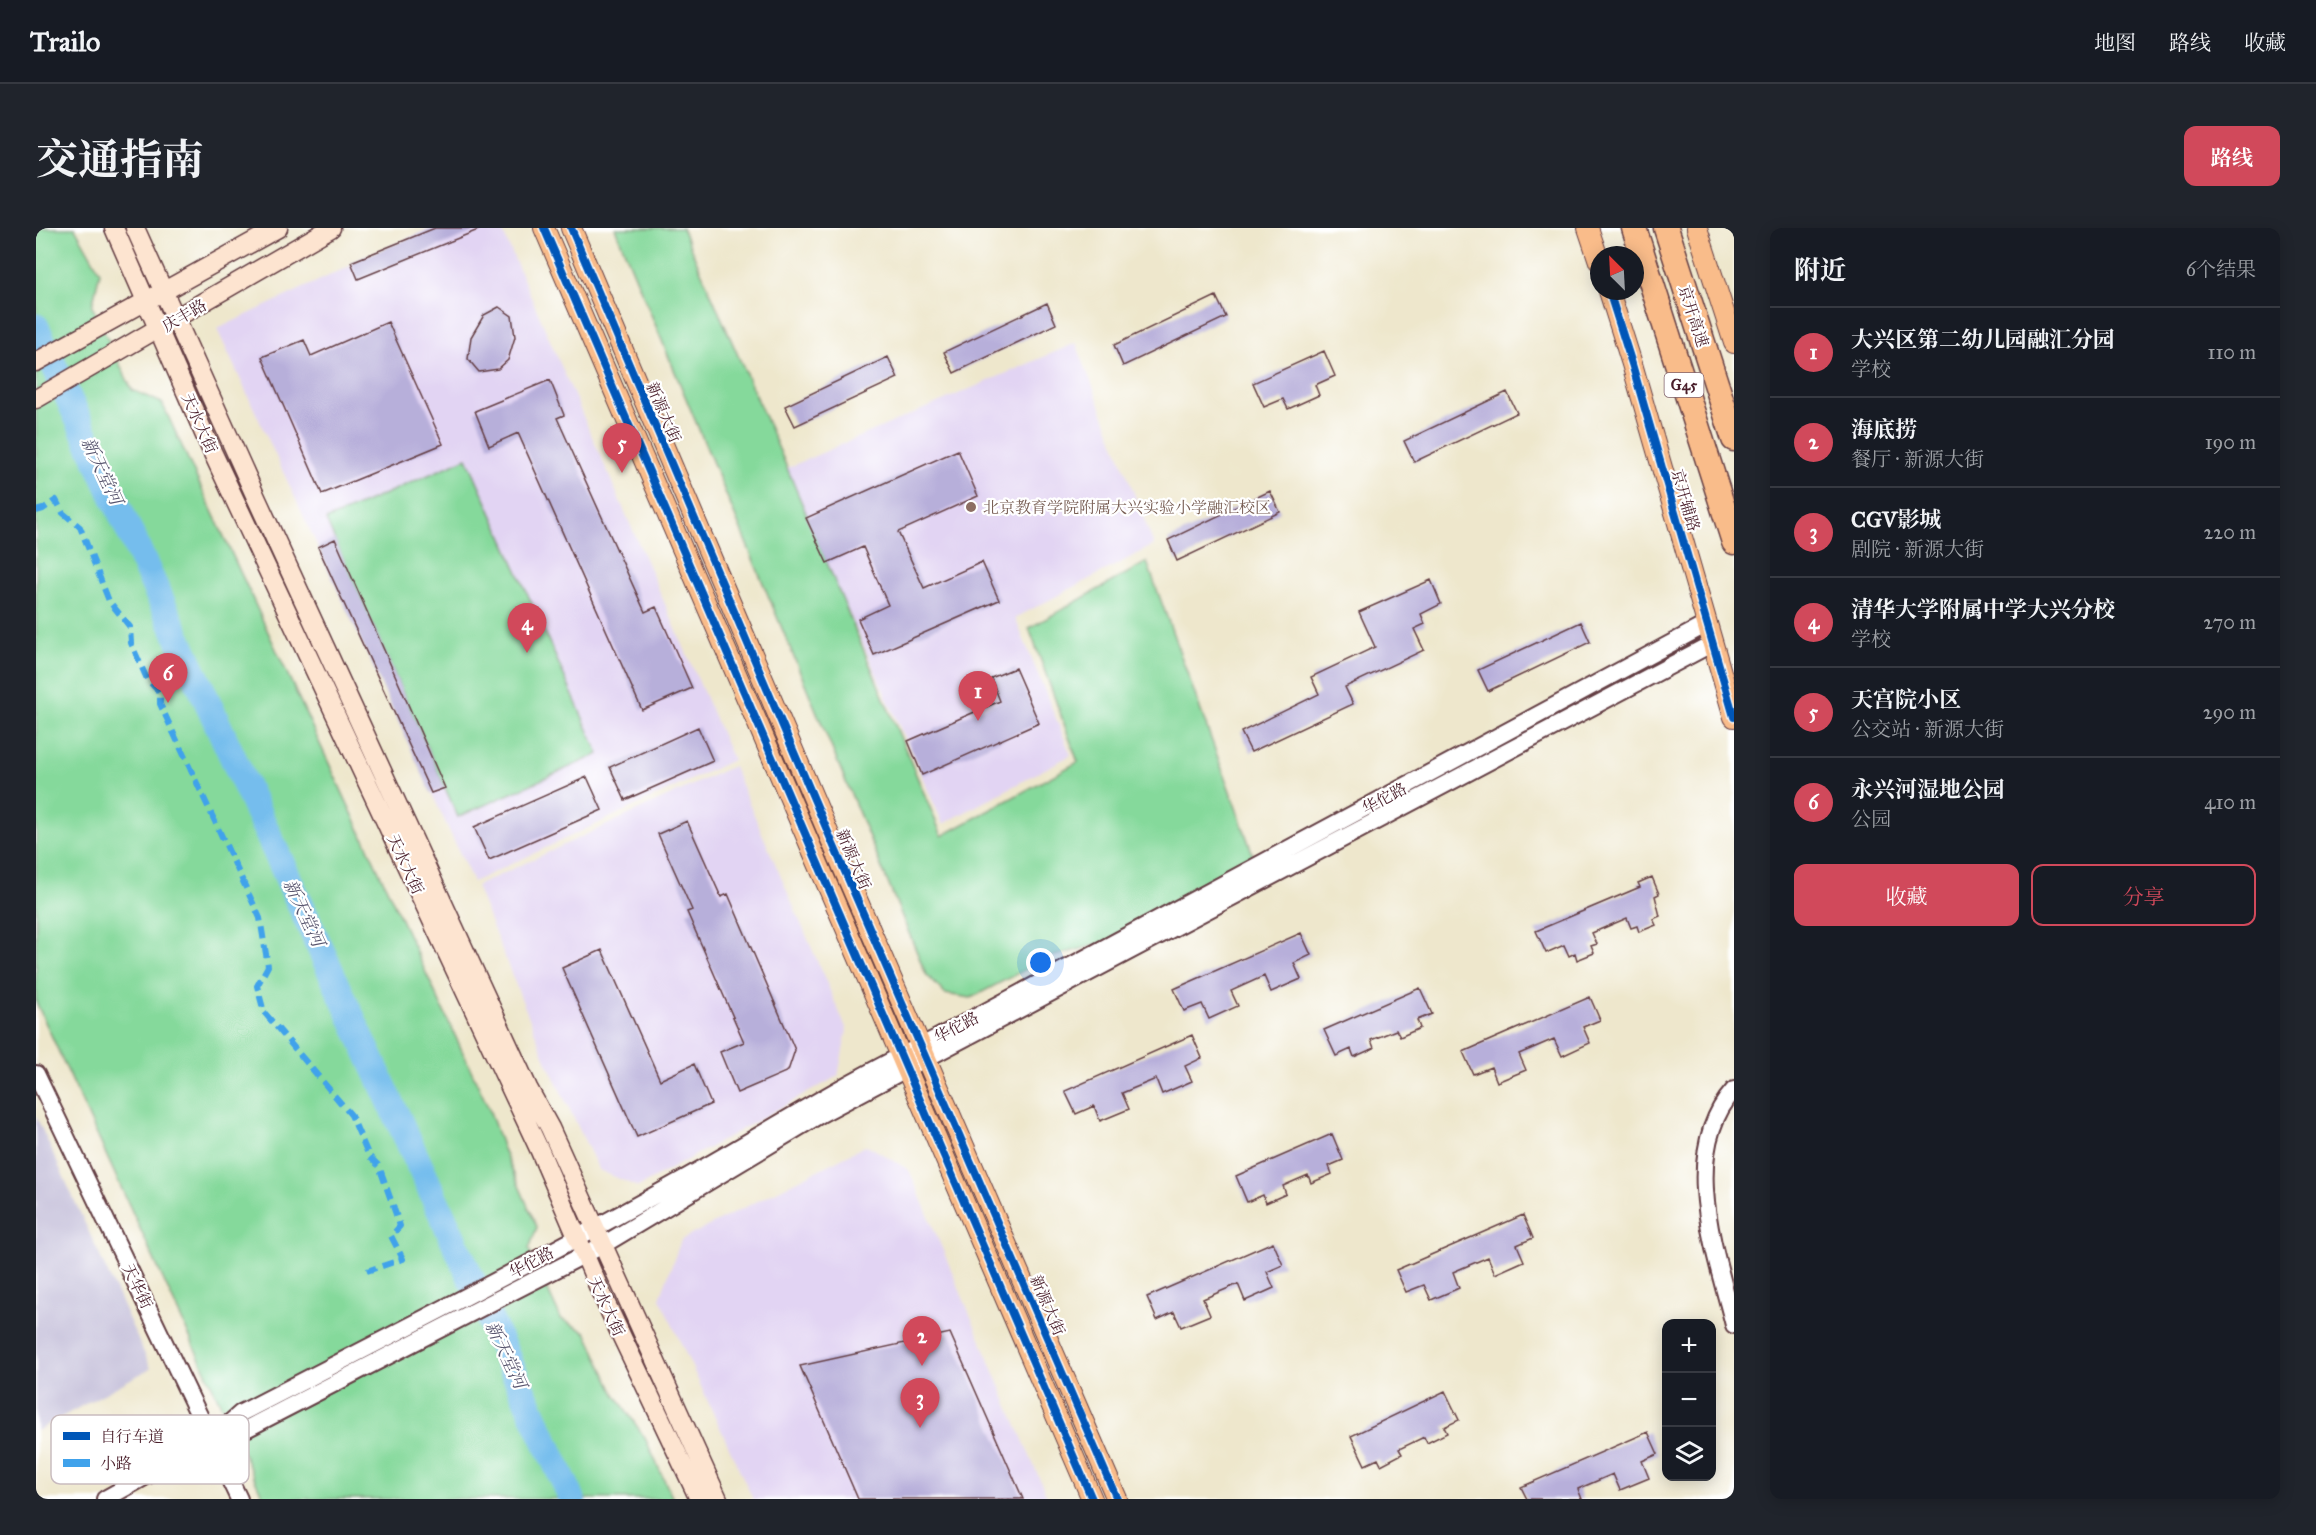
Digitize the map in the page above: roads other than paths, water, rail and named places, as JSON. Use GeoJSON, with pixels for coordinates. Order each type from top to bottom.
{"type":"FeatureCollection","features":[{"type":"Feature","properties":{"kind":"highway","name":"京开高速"},"geometry":{"type":"LineString","coordinates":[[1634,228],[1734,542]]}},
{"type":"Feature","properties":{"kind":"highway","name":"京开高速"},"geometry":{"type":"LineString","coordinates":[[1666,228],[1734,439]]}},
{"type":"Feature","properties":{"kind":"main road","name":"天水大街"},"geometry":{"type":"LineString","coordinates":[[114,228],[148,300],[158,330],[210,447],[540,1151],[584,1255],[699,1499]]}},
{"type":"Feature","properties":{"kind":"main road","name":"天水大街"},"geometry":{"type":"LineString","coordinates":[[135,228],[718,1499]]}},
{"type":"Feature","properties":{"kind":"main road","name":"庆丰路"},"geometry":{"type":"LineString","coordinates":[[36,362],[278,228]]}},
{"type":"Feature","properties":{"kind":"main road","name":"庆丰路"},"geometry":{"type":"LineString","coordinates":[[36,399],[176,320],[331,228]]}},
{"type":"Feature","properties":{"kind":"main road"},"geometry":{"type":"LineString","coordinates":[[544,228],[1092,1499]]}},
{"type":"Feature","properties":{"kind":"main road","name":"新源大街"},"geometry":{"type":"LineString","coordinates":[[571,228],[923,1053],[1117,1499]]}},
{"type":"Feature","properties":{"kind":"main road"},"geometry":{"type":"LineString","coordinates":[[1588,228],[1594,246]]}},
{"type":"Feature","properties":{"kind":"main road"},"geometry":{"type":"LineString","coordinates":[[1697,228],[1734,343]]}},
{"type":"Feature","properties":{"kind":"main road","name":"京开辅路"},"geometry":{"type":"LineString","coordinates":[[1612,300],[1734,717]]}},
{"type":"Feature","properties":{"kind":"street","name":"华佗路"},"geometry":{"type":"LineString","coordinates":[[923,1053],[1707,624]]}},
{"type":"Feature","properties":{"kind":"street","name":"华佗路"},"geometry":{"type":"LineString","coordinates":[[239,1415],[440,1319],[534,1281],[584,1255],[904,1062],[1713,643]]}},
{"type":"Feature","properties":{"kind":"street","name":"华佗路"},"geometry":{"type":"LineString","coordinates":[[440,1319],[527,1265],[699,1171],[868,1071],[904,1062]]}},
{"type":"Feature","properties":{"kind":"street","name":"天华街"},"geometry":{"type":"LineString","coordinates":[[36,1074],[199,1415]]}},
{"type":"Feature","properties":{"kind":"street"},"geometry":{"type":"LineString","coordinates":[[1734,1090],[1725,1100],[1711,1127],[1704,1155],[1707,1210],[1734,1325]]}},
{"type":"Feature","properties":{"kind":"street","name":"华佗路"},"geometry":{"type":"LineString","coordinates":[[105,1499],[132,1484]]}},
{"type":"Feature","properties":{"kind":"street","name":"天华街"},"geometry":{"type":"LineString","coordinates":[[232,1484],[239,1499]]}},
{"type":"Feature","properties":{"kind":"waterway","name":"新天堂河"},"geometry":{"type":"LineString","coordinates":[[36,327],[572,1499]]}},
{"type":"Feature","properties":{"kind":"place","name":"天宫院小区"},"geometry":{"type":"Point","coordinates":[622,473]}},
{"type":"Feature","properties":{"kind":"place","name":"北京教育学院附属大兴实验小学融汇校区"},"geometry":{"type":"Point","coordinates":[971,507]}},
{"type":"Feature","properties":{"kind":"place","name":"清华大学附属中学大兴分校"},"geometry":{"type":"Point","coordinates":[527,653]}},
{"type":"Feature","properties":{"kind":"place","name":"永兴河湿地公园"},"geometry":{"type":"Point","coordinates":[168,703]}},
{"type":"Feature","properties":{"kind":"place","name":"大兴区第二幼儿园融汇分园"},"geometry":{"type":"Point","coordinates":[978,721]}},
{"type":"Feature","properties":{"kind":"place","name":"海底捞"},"geometry":{"type":"Point","coordinates":[922,1366]}},
{"type":"Feature","properties":{"kind":"place","name":"CGV影城"},"geometry":{"type":"Point","coordinates":[920,1428]}}]}
